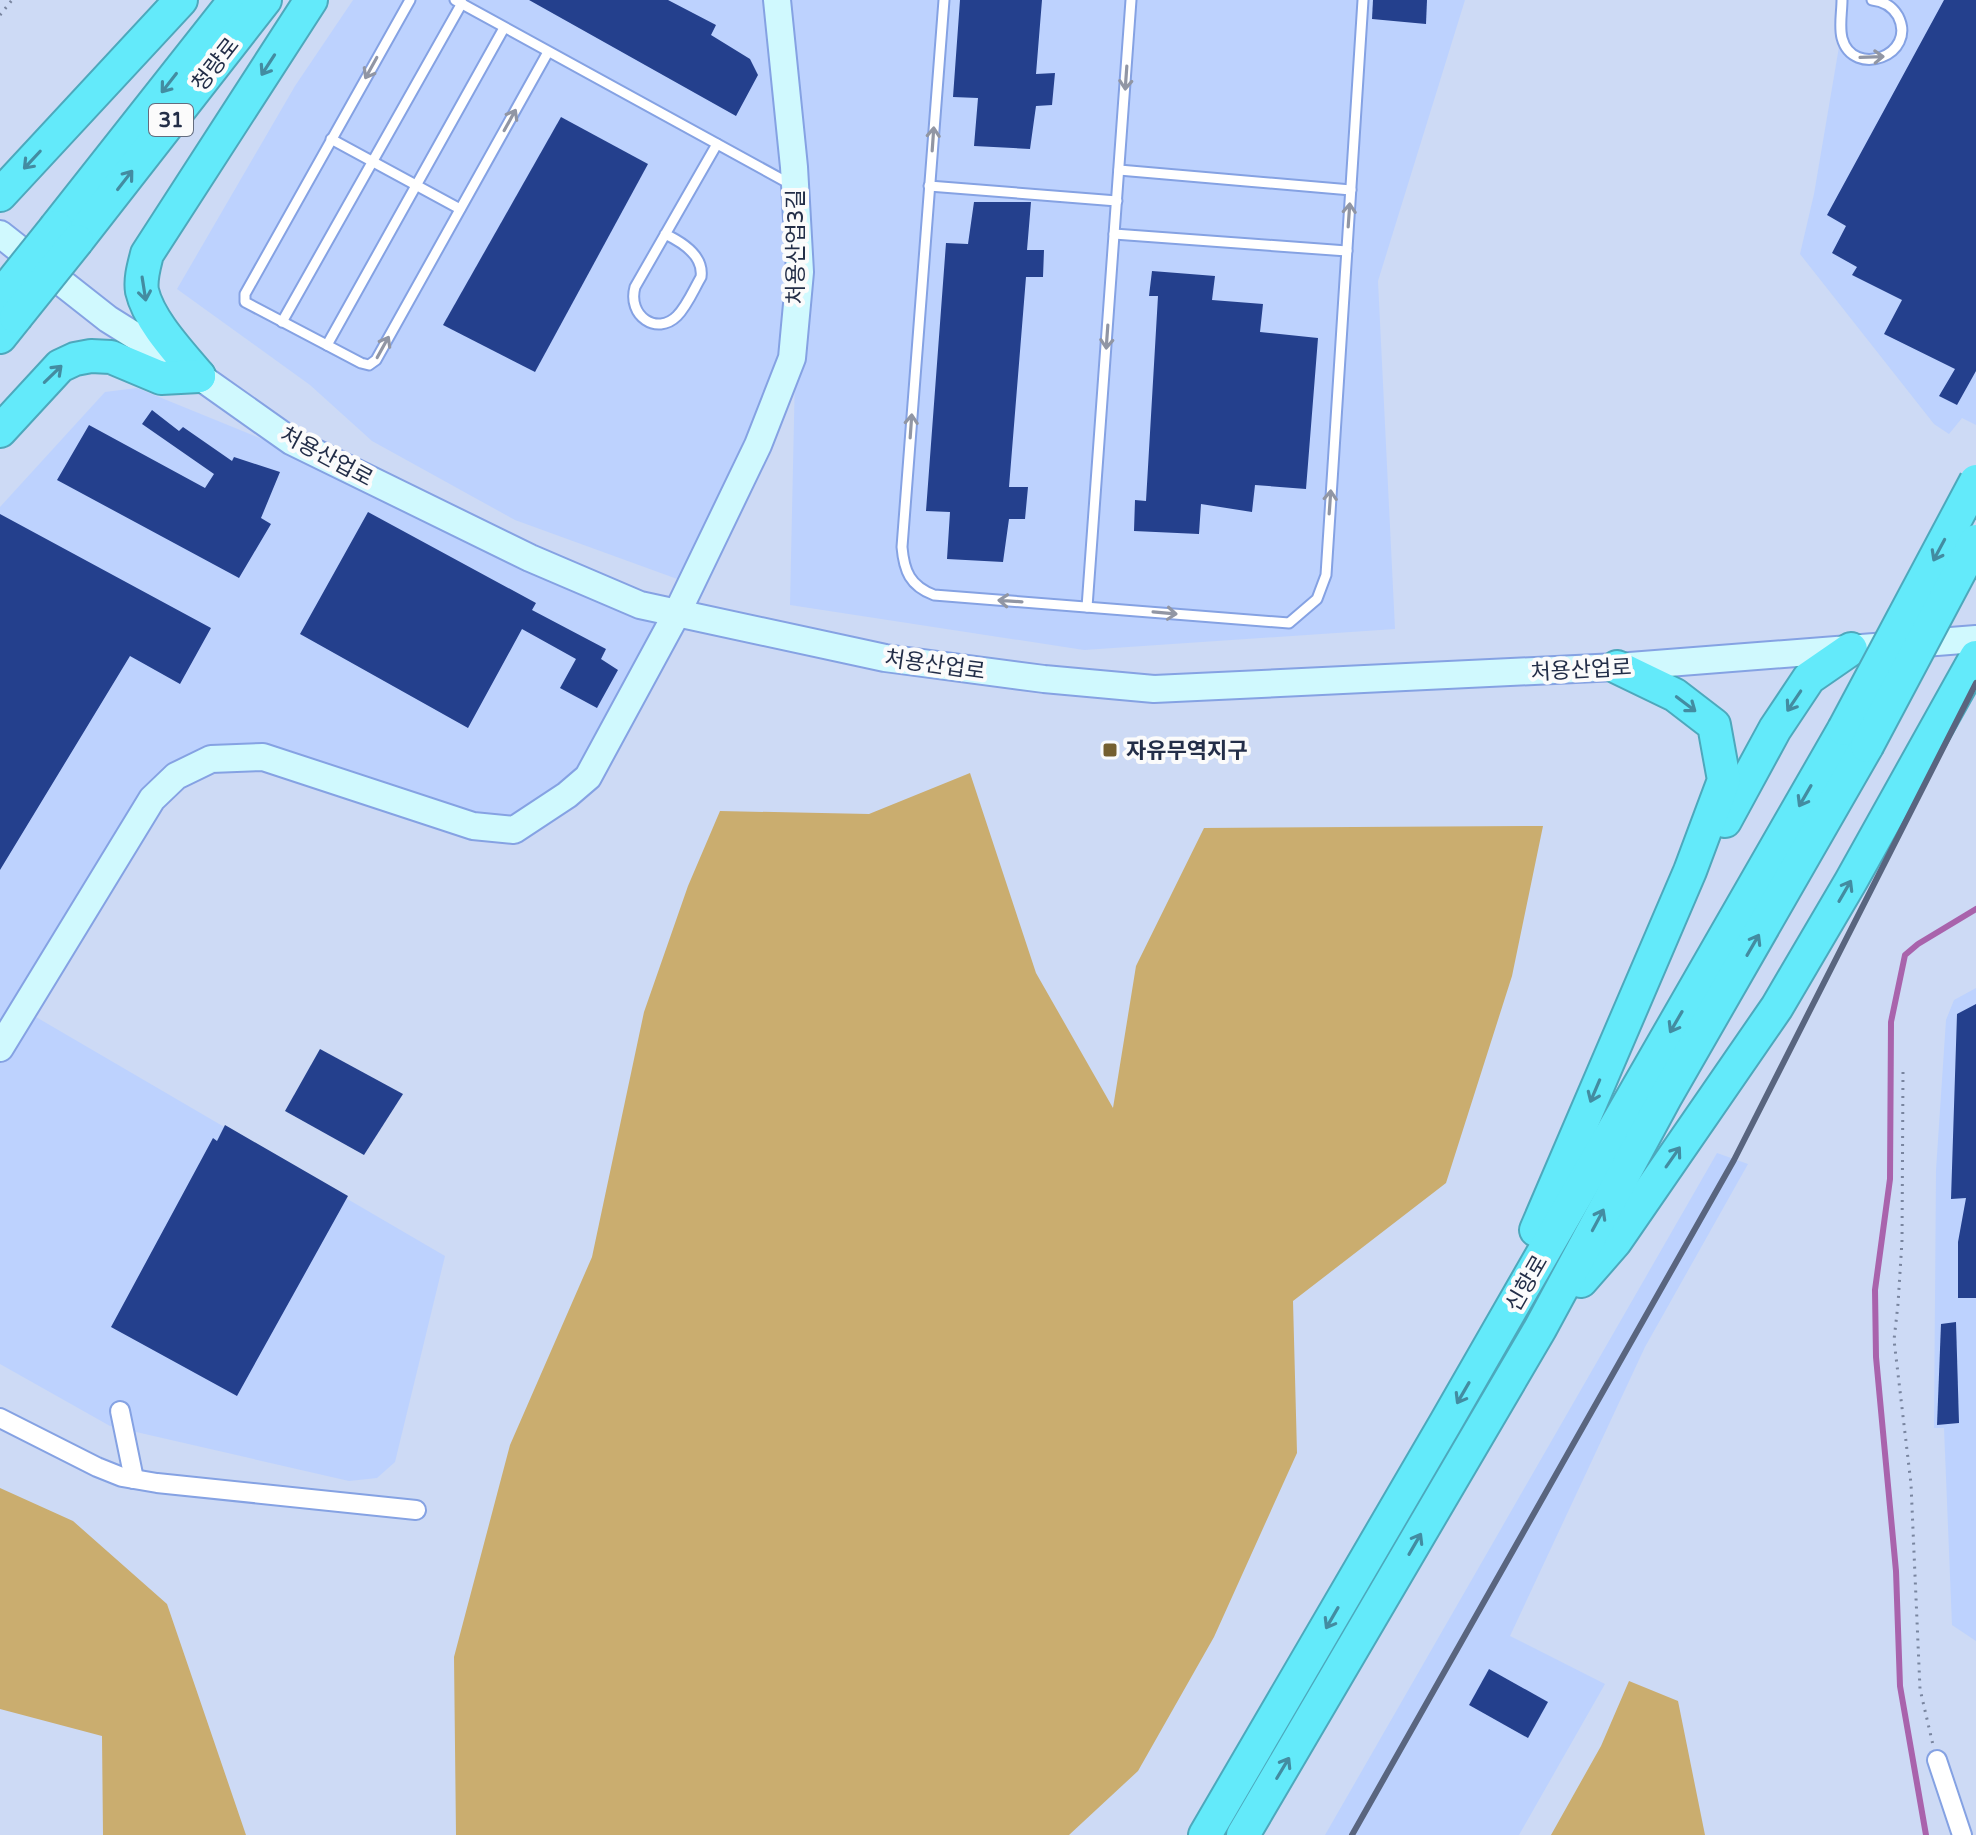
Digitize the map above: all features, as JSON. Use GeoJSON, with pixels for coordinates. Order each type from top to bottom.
{"type":"FeatureCollection","features":[{"type":"Feature","properties":{"kind":"highway"},"geometry":{"type":"LineString","coordinates":[[0,195],[181,0]]}},
{"type":"Feature","properties":{"kind":"highway","name":"청량로"},"geometry":{"type":"LineString","coordinates":[[66,234],[235,0]]}},
{"type":"Feature","properties":{"kind":"highway","name":"청량로"},"geometry":{"type":"LineString","coordinates":[[66,234],[265,0]]}},
{"type":"Feature","properties":{"kind":"highway"},"geometry":{"type":"LineString","coordinates":[[199,376],[147,305],[142,290],[142,272],[147,254],[311,0]]}},
{"type":"Feature","properties":{"kind":"highway"},"geometry":{"type":"LineString","coordinates":[[5,317],[66,234]]}},
{"type":"Feature","properties":{"kind":"highway"},"geometry":{"type":"LineString","coordinates":[[0,431],[60,366],[75,359],[111,357],[161,378],[199,376]]}},
{"type":"Feature","properties":{"kind":"highway"},"geometry":{"type":"LineString","coordinates":[[1856,737],[1976,481]]}},
{"type":"Feature","properties":{"kind":"highway"},"geometry":{"type":"LineString","coordinates":[[1856,737],[1976,541]]}},
{"type":"Feature","properties":{"kind":"highway"},"geometry":{"type":"LineString","coordinates":[[1650,964],[1775,729],[1809,678],[1851,649]]}},
{"type":"Feature","properties":{"kind":"highway"},"geometry":{"type":"LineString","coordinates":[[1540,1329],[1615,1242],[1777,1007],[1976,657]]}},
{"type":"Feature","properties":{"kind":"highway"},"geometry":{"type":"LineString","coordinates":[[1486,1352],[1690,871],[1724,780],[1714,725],[1675,695],[1617,667]]}},
{"type":"Feature","properties":{"kind":"highway","name":"신항로"},"geometry":{"type":"LineString","coordinates":[[1243,1835],[1540,1329],[1856,737]]}},
{"type":"Feature","properties":{"kind":"highway","name":"신항로"},"geometry":{"type":"LineString","coordinates":[[1205,1835],[1486,1352],[1856,737]]}},
{"type":"Feature","properties":{"kind":"main road","name":"처용산업3길"},"geometry":{"type":"LineString","coordinates":[[0,1048],[152,799],[176,776],[211,759],[263,757],[473,826],[514,830],[567,795],[588,777],[677,613],[758,445],[792,358],[800,272],[777,0]]}},
{"type":"Feature","properties":{"kind":"main road","name":"처용산업로"},"geometry":{"type":"LineString","coordinates":[[0,234],[108,319],[199,376],[291,441],[530,558],[640,605],[885,658],[1044,679],[1154,689],[1617,667],[1976,639]]}},
{"type":"Feature","properties":{"kind":"street"},"geometry":{"type":"LineString","coordinates":[[120,1411],[134,1479]]}},
{"type":"Feature","properties":{"kind":"street"},"geometry":{"type":"LineString","coordinates":[[0,1418],[122,1477],[416,1510]]}},
{"type":"Feature","properties":{"kind":"street"},"geometry":{"type":"LineString","coordinates":[[1937,1760],[1962,1835]]}},
{"type":"Feature","properties":{"kind":"lane"},"geometry":{"type":"LineString","coordinates":[[410,0],[245,294],[245,302],[361,363],[369,365],[376,360],[548,52]]}},
{"type":"Feature","properties":{"kind":"lane"},"geometry":{"type":"LineString","coordinates":[[944,0],[902,547],[904,565],[912,580],[922,591],[934,595],[1289,623],[1317,599],[1326,575],[1363,0]]}},
{"type":"Feature","properties":{"kind":"lane"},"geometry":{"type":"LineString","coordinates":[[1087,607],[1131,0]]}},
{"type":"Feature","properties":{"kind":"lane"},"geometry":{"type":"LineString","coordinates":[[1842,0],[1841,35],[1844,44],[1850,52],[1868,60],[1886,56],[1894,50],[1901,31],[1896,12],[1888,5],[1872,0]]}},
{"type":"Feature","properties":{"kind":"lane"},"geometry":{"type":"LineString","coordinates":[[282,322],[459,2],[795,187]]}},
{"type":"Feature","properties":{"kind":"lane"},"geometry":{"type":"LineString","coordinates":[[327,345],[504,28]]}},
{"type":"Feature","properties":{"kind":"lane"},"geometry":{"type":"LineString","coordinates":[[331,139],[460,209]]}},
{"type":"Feature","properties":{"kind":"lane"},"geometry":{"type":"LineString","coordinates":[[665,234],[693,253],[702,270],[701,277],[678,315],[657,324],[637,313],[632,297],[635,287],[665,234],[717,144]]}},
{"type":"Feature","properties":{"kind":"lane"},"geometry":{"type":"LineString","coordinates":[[1119,170],[1351,190]]}},
{"type":"Feature","properties":{"kind":"lane"},"geometry":{"type":"LineString","coordinates":[[929,186],[1117,201]]}},
{"type":"Feature","properties":{"kind":"lane"},"geometry":{"type":"LineString","coordinates":[[1114,234],[1347,251]]}},
{"type":"Feature","properties":{"kind":"path"},"geometry":{"type":"LineString","coordinates":[[0,15],[12,0]]}},
{"type":"Feature","properties":{"kind":"path"},"geometry":{"type":"LineString","coordinates":[[1903,1072],[1902,1241],[1894,1340],[1911,1484],[1920,1689],[1937,1760]]}},
{"type":"Feature","properties":{"kind":"shaded area"},"geometry":{"type":"Polygon","coordinates":[[[353,0],[1465,0],[1378,281],[1395,629],[1084,650],[790,605],[796,327],[691,584],[515,520],[372,441],[310,385],[177,289],[295,86],[353,0]]]}},
{"type":"Feature","properties":{"kind":"shaded area"},"geometry":{"type":"Polygon","coordinates":[[[1842,0],[1976,0],[1976,425],[1962,418],[1949,434],[1934,424],[1800,254],[1814,194],[1841,35],[1842,0]]]}},
{"type":"Feature","properties":{"kind":"shaded area"},"geometry":{"type":"Polygon","coordinates":[[[137,388],[677,613],[588,777],[514,830],[263,757],[176,776],[24,1010],[445,1256],[395,1462],[377,1478],[349,1481],[110,1426],[0,1364],[0,507],[105,392],[137,388]]]}},
{"type":"Feature","properties":{"kind":"shaded area"},"geometry":{"type":"Polygon","coordinates":[[[970,773],[1036,973],[1113,1108],[1136,966],[1204,828],[1543,826],[1512,976],[1446,1183],[1293,1301],[1297,1453],[1214,1637],[1138,1771],[1069,1835],[456,1835],[454,1657],[510,1445],[592,1257],[644,1012],[688,886],[720,811],[869,814],[970,773]]]}},
{"type":"Feature","properties":{"kind":"shaded area"},"geometry":{"type":"Polygon","coordinates":[[[1976,988],[1976,1641],[1952,1625],[1944,1428],[1934,1428],[1936,1170],[1946,1020],[1954,1000],[1976,988]]]}},
{"type":"Feature","properties":{"kind":"shaded area"},"geometry":{"type":"Polygon","coordinates":[[[1717,1153],[1748,1164],[1645,1347],[1510,1636],[1605,1684],[1519,1835],[1325,1835],[1717,1153]]]}},
{"type":"Feature","properties":{"kind":"shaded area"},"geometry":{"type":"Polygon","coordinates":[[[0,1488],[73,1521],[167,1604],[246,1835],[103,1835],[102,1736],[0,1709],[0,1488]]]}},
{"type":"Feature","properties":{"kind":"shaded area"},"geometry":{"type":"Polygon","coordinates":[[[1629,1681],[1678,1701],[1705,1835],[1551,1835],[1601,1746],[1629,1681]]]}},
{"type":"Feature","properties":{"kind":"building"},"geometry":{"type":"Polygon","coordinates":[[[529,0],[668,0],[716,25],[711,35],[750,59],[758,75],[736,116],[529,0]]]}},
{"type":"Feature","properties":{"kind":"building"},"geometry":{"type":"Polygon","coordinates":[[[960,0],[1042,0],[1036,74],[1055,73],[1052,105],[1036,106],[1030,149],[974,146],[978,98],[953,97],[960,0]]]}},
{"type":"Feature","properties":{"kind":"building"},"geometry":{"type":"Polygon","coordinates":[[[1373,0],[1427,0],[1426,24],[1372,19],[1373,0]]]}},
{"type":"Feature","properties":{"kind":"building"},"geometry":{"type":"Polygon","coordinates":[[[1944,0],[1976,0],[1976,371],[1957,405],[1939,396],[1955,369],[1884,334],[1902,300],[1852,275],[1857,267],[1832,253],[1846,226],[1827,215],[1944,0]]]}},
{"type":"Feature","properties":{"kind":"building"},"geometry":{"type":"Polygon","coordinates":[[[561,117],[648,164],[535,372],[443,325],[561,117]]]}},
{"type":"Feature","properties":{"kind":"building"},"geometry":{"type":"Polygon","coordinates":[[[974,202],[1031,202],[1027,250],[1044,250],[1043,277],[1026,277],[1009,487],[1028,487],[1025,519],[1009,519],[1003,562],[947,559],[950,512],[926,511],[946,243],[968,244],[974,202]]]}},
{"type":"Feature","properties":{"kind":"building"},"geometry":{"type":"Polygon","coordinates":[[[1152,271],[1215,276],[1212,300],[1263,304],[1260,332],[1318,338],[1306,489],[1255,485],[1252,512],[1201,504],[1199,534],[1134,531],[1135,500],[1146,501],[1158,296],[1149,296],[1152,271]]]}},
{"type":"Feature","properties":{"kind":"building"},"geometry":{"type":"Polygon","coordinates":[[[152,410],[179,431],[183,427],[232,461],[234,457],[280,472],[261,518],[271,524],[239,578],[57,480],[89,425],[205,488],[214,474],[142,424],[152,410]]]}},
{"type":"Feature","properties":{"kind":"building"},"geometry":{"type":"Polygon","coordinates":[[[368,512],[536,603],[532,610],[606,649],[601,659],[618,670],[597,708],[560,688],[576,659],[522,629],[468,728],[300,634],[368,512]]]}},
{"type":"Feature","properties":{"kind":"building"},"geometry":{"type":"Polygon","coordinates":[[[0,514],[211,628],[180,684],[130,656],[0,870],[0,514]]]}},
{"type":"Feature","properties":{"kind":"building"},"geometry":{"type":"Polygon","coordinates":[[[1976,1004],[1976,1298],[1958,1298],[1958,1242],[1966,1198],[1951,1199],[1957,1014],[1976,1004]]]}},
{"type":"Feature","properties":{"kind":"building"},"geometry":{"type":"Polygon","coordinates":[[[320,1049],[403,1094],[364,1155],[285,1111],[320,1049]]]}},
{"type":"Feature","properties":{"kind":"building"},"geometry":{"type":"Polygon","coordinates":[[[225,1125],[348,1196],[237,1396],[111,1327],[213,1138],[217,1141],[225,1125]]]}},
{"type":"Feature","properties":{"kind":"building"},"geometry":{"type":"Polygon","coordinates":[[[1956,1322],[1959,1423],[1937,1425],[1941,1324],[1956,1322]]]}},
{"type":"Feature","properties":{"kind":"building"},"geometry":{"type":"Polygon","coordinates":[[[1489,1669],[1548,1702],[1528,1738],[1469,1705],[1489,1669]]]}},
{"type":"Feature","properties":{"kind":"waterway"},"geometry":{"type":"LineString","coordinates":[[1926,1835],[1900,1686],[1896,1571],[1876,1357],[1875,1290],[1890,1179],[1891,1022],[1905,955],[1976,909]]}},
{"type":"Feature","properties":{"kind":"railway"},"geometry":{"type":"LineString","coordinates":[[1352,1835],[1734,1160],[1976,683]]}},
{"type":"Feature","properties":{"kind":"place","name":"자유무역지구"},"geometry":{"type":"Point","coordinates":[1110,750]}}]}
